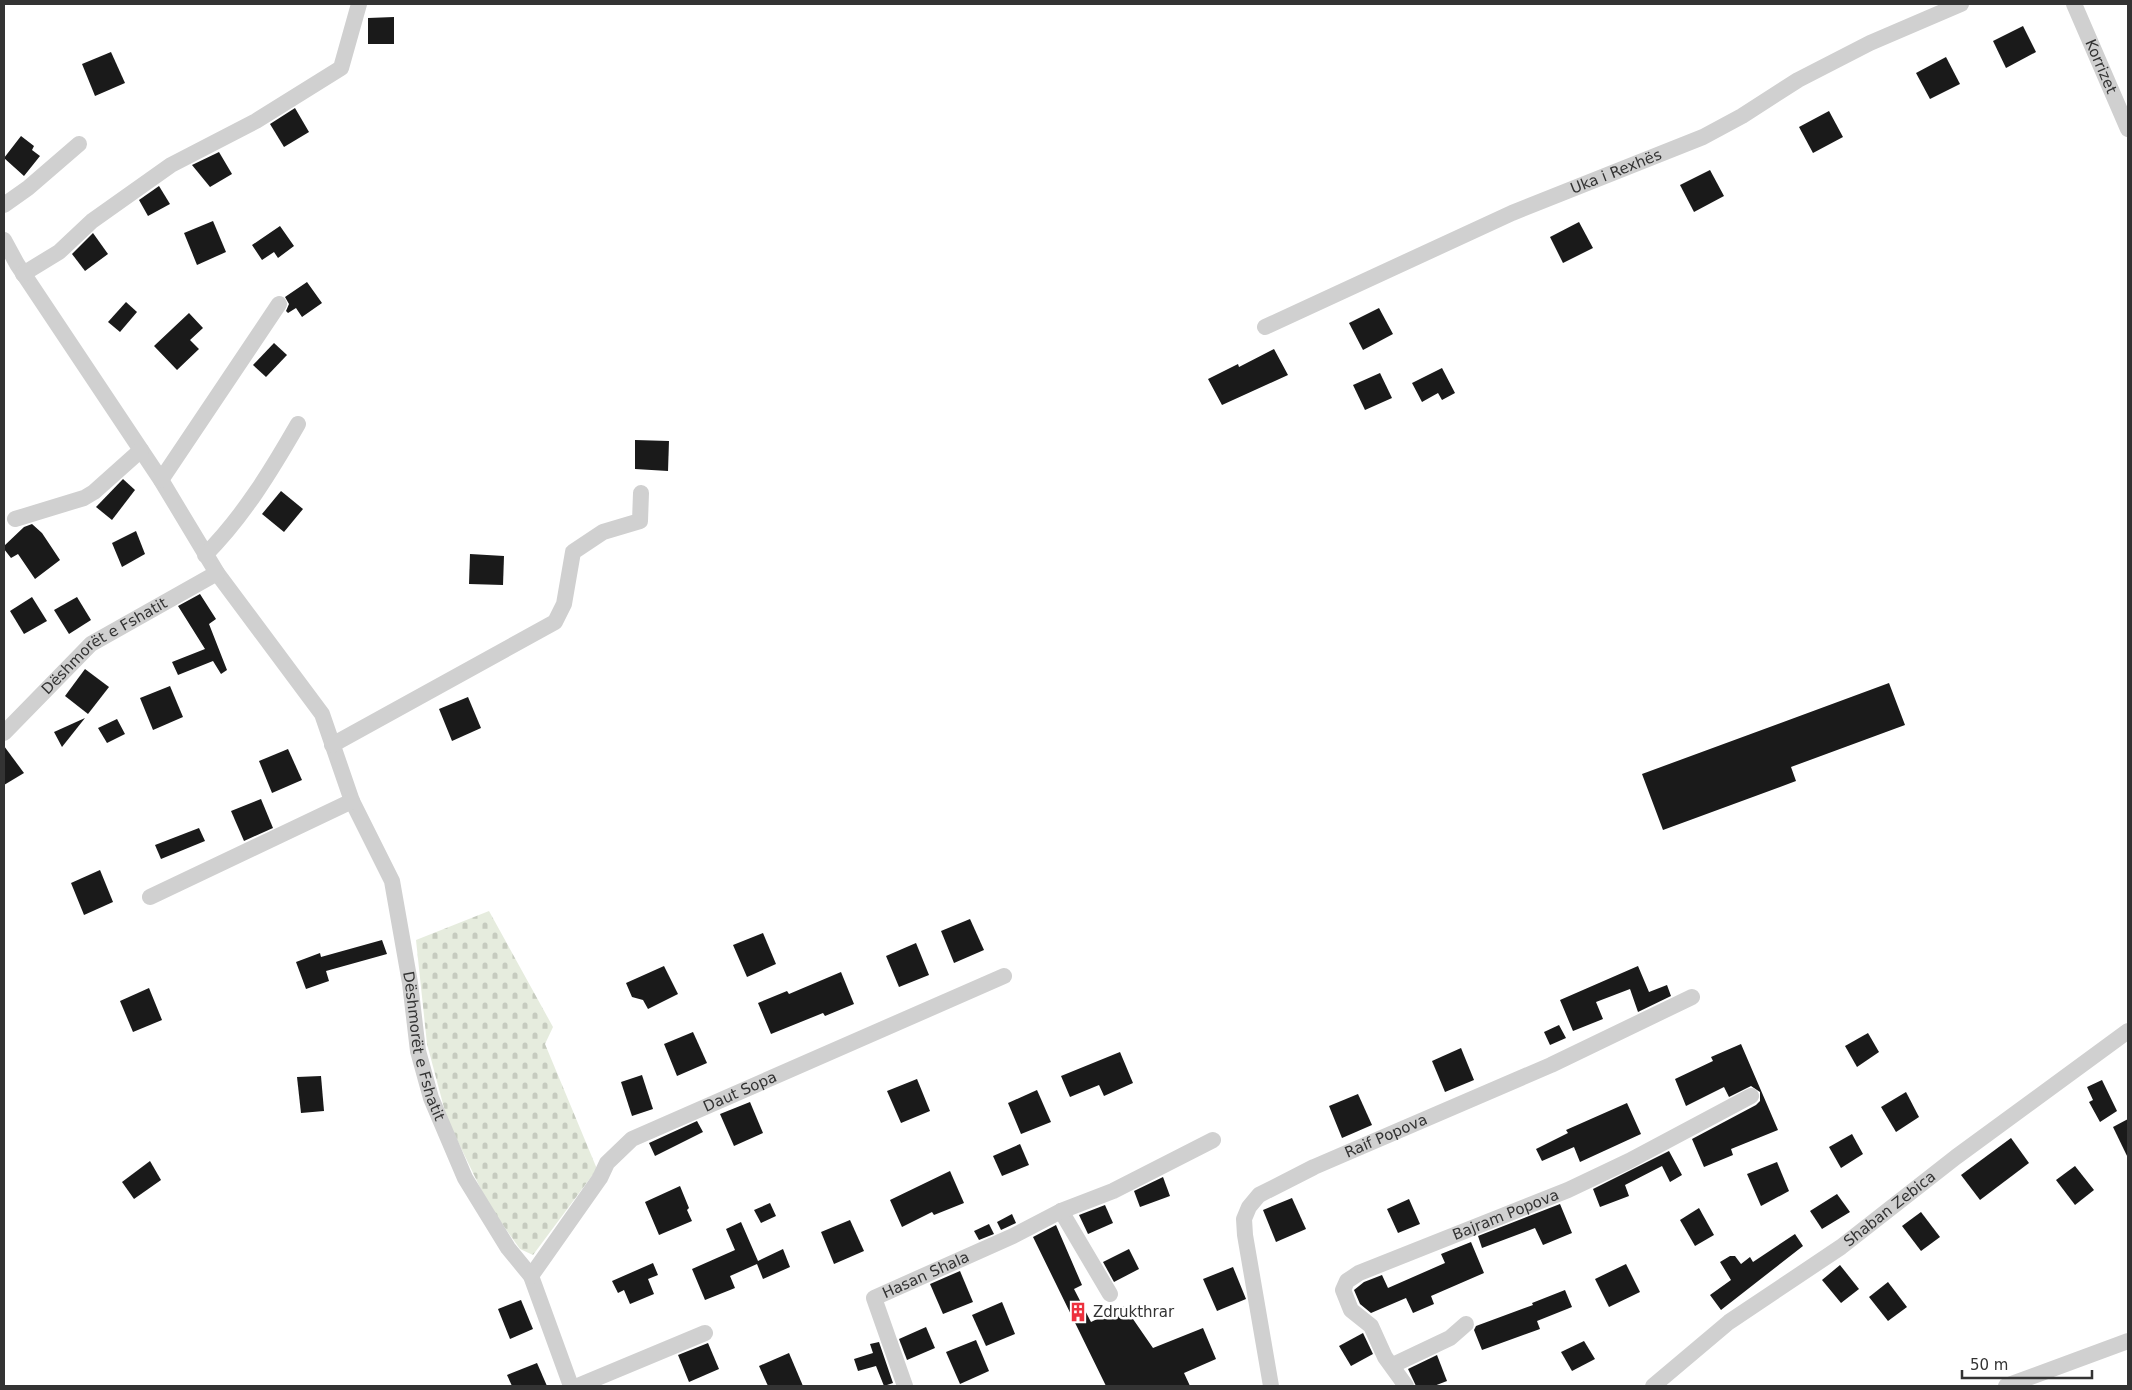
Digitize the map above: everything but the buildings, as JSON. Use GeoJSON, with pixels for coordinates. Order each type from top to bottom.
{"type":"FeatureCollection","features":[{"type":"Feature","properties":{"kind":"street"},"geometry":{"type":"LineString","coordinates":[[23,274],[59,252],[92,221],[171,165],[256,121],[341,68],[359,4]]}},
{"type":"Feature","properties":{"kind":"street","name":"Uka i Rexhës"},"geometry":{"type":"LineString","coordinates":[[1266,327],[1512,213],[1703,137],[1742,116],[1798,80],[1896,31],[1961,4]]}},
{"type":"Feature","properties":{"kind":"street","name":"Korrizet"},"geometry":{"type":"LineString","coordinates":[[2074,4],[2128,128]]}},
{"type":"Feature","properties":{"kind":"street"},"geometry":{"type":"LineString","coordinates":[[4,205],[28,188],[79,144]]}},
{"type":"Feature","properties":{"kind":"street","name":"Dëshmorët e Fshatit"},"geometry":{"type":"LineString","coordinates":[[4,240],[23,274],[161,480],[217,573],[322,714],[352,801],[392,882],[408,974],[418,1051],[430,1098],[465,1178],[508,1248],[531,1276],[571,1386]]}},
{"type":"Feature","properties":{"kind":"street"},"geometry":{"type":"LineString","coordinates":[[161,480],[279,304]]}},
{"type":"Feature","properties":{"kind":"street"},"geometry":{"type":"LineString","coordinates":[[205,555],[230,531],[274,466],[298,424]]}},
{"type":"Feature","properties":{"kind":"street"},"geometry":{"type":"LineString","coordinates":[[15,519],[84,498],[94,492],[141,450]]}},
{"type":"Feature","properties":{"kind":"street"},"geometry":{"type":"LineString","coordinates":[[332,744],[555,622],[564,604],[573,552],[603,532],[640,522],[641,493]]}},
{"type":"Feature","properties":{"kind":"street","name":"Dëshmorët e Fshatit"},"geometry":{"type":"LineString","coordinates":[[4,733],[92,644],[217,573]]}},
{"type":"Feature","properties":{"kind":"street"},"geometry":{"type":"LineString","coordinates":[[150,897],[352,801]]}},
{"type":"Feature","properties":{"kind":"street","name":"Daut Sopa"},"geometry":{"type":"LineString","coordinates":[[531,1276],[594,1186],[607,1163],[632,1139],[1004,976]]}},
{"type":"Feature","properties":{"kind":"street","name":"Raif Popova"},"geometry":{"type":"LineString","coordinates":[[1270,1386],[1244,1219],[1249,1208],[1259,1195],[1314,1167],[1551,1065],[1692,997]]}},
{"type":"Feature","properties":{"kind":"street","name":"Shaban Zebica"},"geometry":{"type":"LineString","coordinates":[[1653,1386],[1729,1322],[1841,1247],[1956,1157],[2128,1031]]}},
{"type":"Feature","properties":{"kind":"street","name":"Bajram Popova"},"geometry":{"type":"LineString","coordinates":[[1406,1386],[1393,1365],[1385,1357],[1371,1326],[1352,1310],[1347,1302],[1343,1290],[1347,1281],[1359,1273],[1568,1190],[1629,1161],[1751,1096]]}},
{"type":"Feature","properties":{"kind":"street","name":"Hasan Shala"},"geometry":{"type":"LineString","coordinates":[[905,1386],[874,1298],[1013,1236],[1061,1211],[1113,1190],[1213,1140]]}},
{"type":"Feature","properties":{"kind":"street"},"geometry":{"type":"LineString","coordinates":[[1061,1211],[1110,1294]]}},
{"type":"Feature","properties":{"kind":"street"},"geometry":{"type":"LineString","coordinates":[[1393,1365],[1450,1338],[1466,1324]]}},
{"type":"Feature","properties":{"kind":"street"},"geometry":{"type":"LineString","coordinates":[[578,1386],[705,1333]]}},
{"type":"Feature","properties":{"kind":"street"},"geometry":{"type":"LineString","coordinates":[[2006,1386],[2128,1341]]}},
{"type":"Feature","properties":{"kind":"green space"},"geometry":{"type":"Polygon","coordinates":[[[489,911],[553,1027],[545,1044],[597,1169],[533,1255],[520,1249],[488,1204],[447,1119],[427,1044],[416,940],[489,911]]]}},
{"type":"Feature","properties":{"kind":"place","name":"Zdrukthrar"},"geometry":{"type":"Point","coordinates":[1078,1312]}}]}
